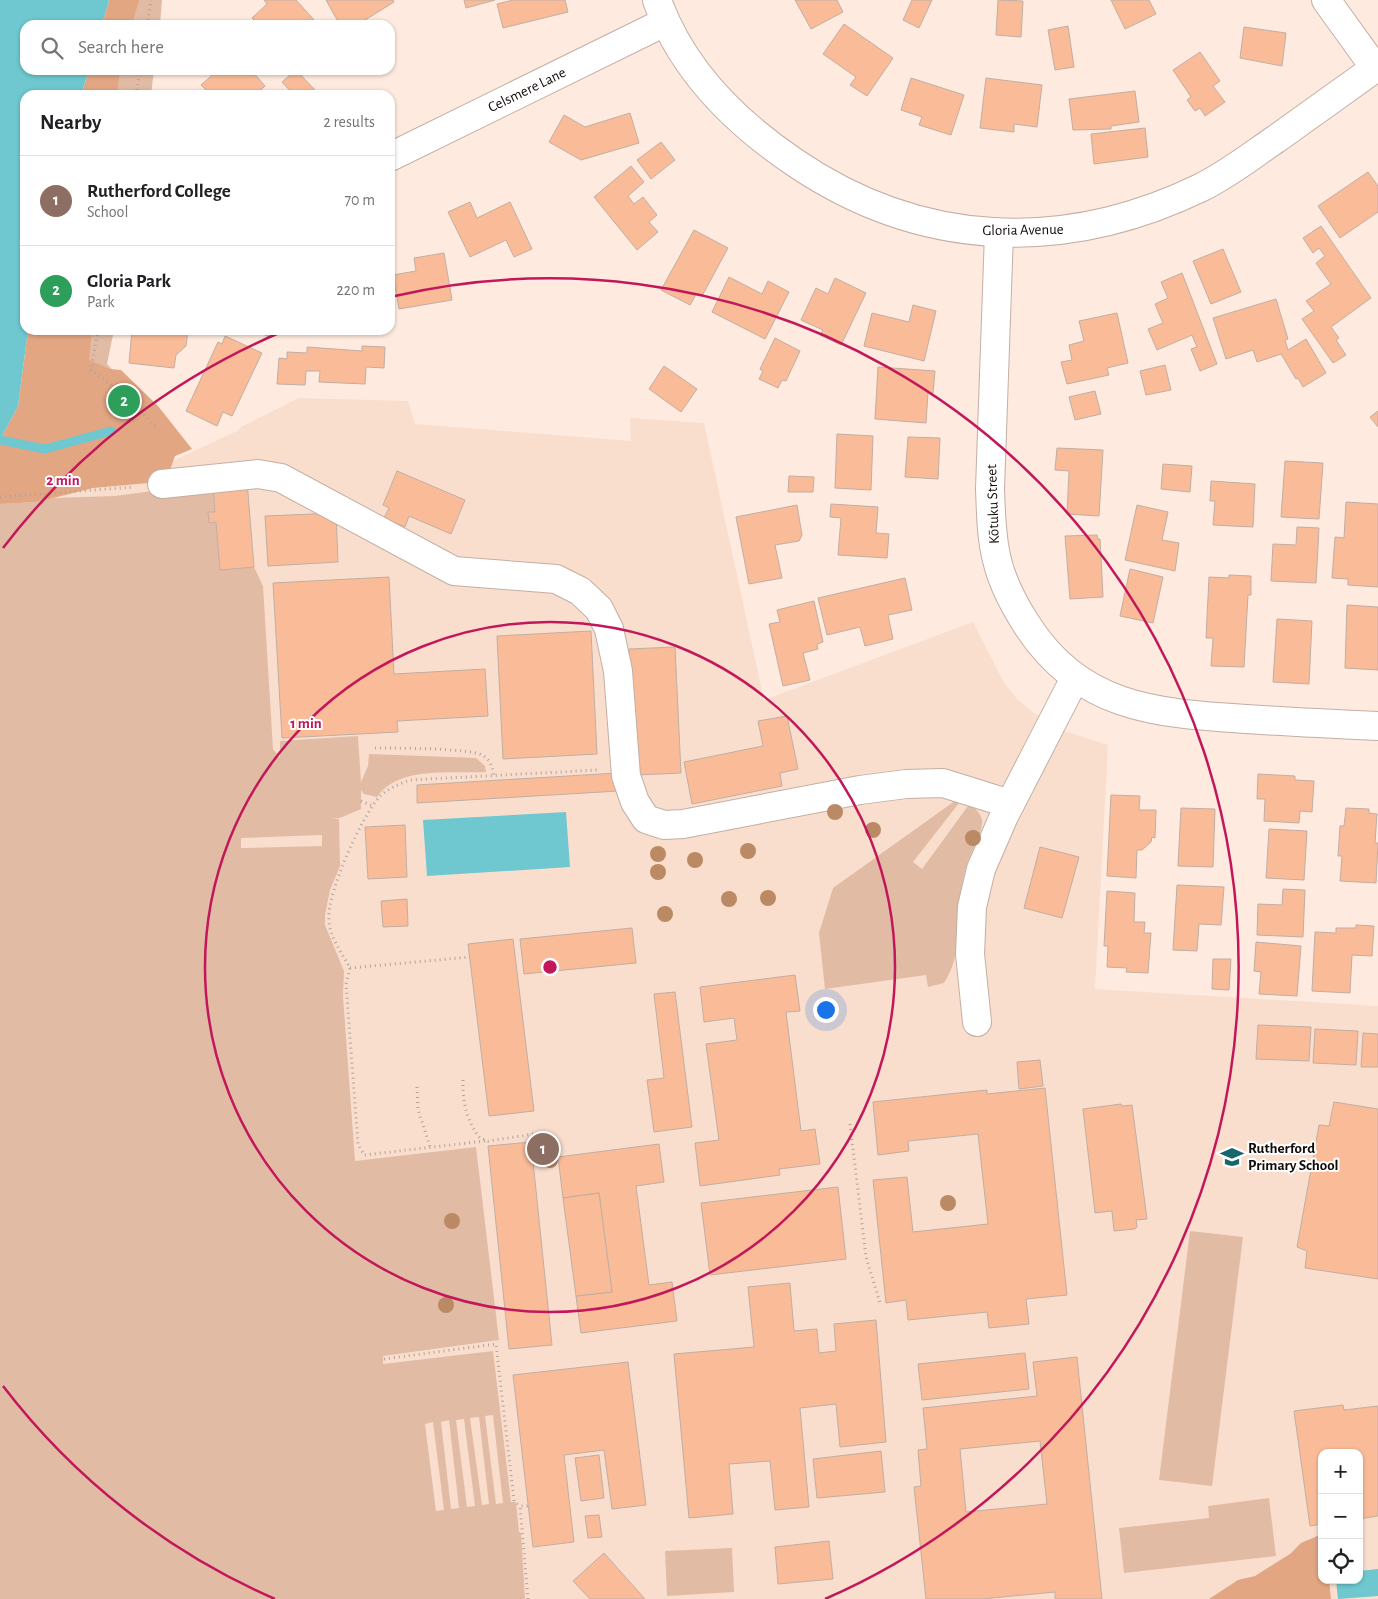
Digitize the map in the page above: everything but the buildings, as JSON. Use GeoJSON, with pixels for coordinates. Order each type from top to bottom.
{"type":"FeatureCollection","features":[{"type":"Feature","properties":{"kind":"street"},"geometry":{"type":"LineString","coordinates":[[1326,0],[1377,67]]}},
{"type":"Feature","properties":{"kind":"street","name":"Gloria Avenue"},"geometry":{"type":"LineString","coordinates":[[661,11],[687,58],[735,115],[766,143],[812,174],[842,192],[877,207],[921,220],[958,228],[999,233],[1071,229],[1119,220],[1201,188],[1241,163],[1377,67]]}},
{"type":"Feature","properties":{"kind":"street","name":"Celsmere Lane"},"geometry":{"type":"LineString","coordinates":[[395,154],[661,11]]}},
{"type":"Feature","properties":{"kind":"street","name":"Kōtuku Street"},"geometry":{"type":"LineString","coordinates":[[999,233],[990,489],[992,530],[997,560],[1016,607],[1033,635],[1056,663],[1075,678],[1112,698],[1191,716],[1378,726]]}},
{"type":"Feature","properties":{"kind":"street"},"geometry":{"type":"LineString","coordinates":[[162,484],[258,474],[280,478],[454,571],[556,579],[580,592],[599,609],[609,629],[618,671],[625,769],[635,802],[646,818],[664,825],[683,824],[860,790],[906,784],[943,783],[1010,804]]}},
{"type":"Feature","properties":{"kind":"street"},"geometry":{"type":"LineString","coordinates":[[977,1022],[970,954],[972,908],[980,869],[1010,804],[1075,678]]}},
{"type":"Feature","properties":{"kind":"path"},"geometry":{"type":"LineString","coordinates":[[148,20],[151,0]]}},
{"type":"Feature","properties":{"kind":"path"},"geometry":{"type":"LineString","coordinates":[[137,90],[139,75]]}},
{"type":"Feature","properties":{"kind":"path"},"geometry":{"type":"LineString","coordinates":[[97,335],[91,370],[124,396],[154,426]]}},
{"type":"Feature","properties":{"kind":"path"},"geometry":{"type":"LineString","coordinates":[[0,497],[162,484]]}},
{"type":"Feature","properties":{"kind":"path"},"geometry":{"type":"LineString","coordinates":[[375,748],[412,748],[482,755],[491,764],[494,774]]}},
{"type":"Feature","properties":{"kind":"path"},"geometry":{"type":"LineString","coordinates":[[541,1133],[364,1155],[358,1144],[346,984],[350,968],[335,942],[328,922],[328,906],[334,884],[373,806],[396,785],[410,780],[494,774],[625,769]]}},
{"type":"Feature","properties":{"kind":"path"},"geometry":{"type":"LineString","coordinates":[[361,801],[373,806]]}},
{"type":"Feature","properties":{"kind":"path"},"geometry":{"type":"LineString","coordinates":[[350,968],[470,957]]}},
{"type":"Feature","properties":{"kind":"path"},"geometry":{"type":"LineString","coordinates":[[463,1080],[464,1101],[470,1123],[484,1141]]}},
{"type":"Feature","properties":{"kind":"path"},"geometry":{"type":"LineString","coordinates":[[417,1087],[418,1109],[430,1147]]}},
{"type":"Feature","properties":{"kind":"path"},"geometry":{"type":"LineString","coordinates":[[850,1124],[866,1257],[880,1303]]}},
{"type":"Feature","properties":{"kind":"path"},"geometry":{"type":"LineString","coordinates":[[384,1359],[496,1344],[514,1501],[520,1506],[528,1506]]}},
{"type":"Feature","properties":{"kind":"path"},"geometry":{"type":"LineString","coordinates":[[520,1506],[528,1599]]}},
{"type":"Feature","properties":{"kind":"shaded area"},"geometry":{"type":"Polygon","coordinates":[[[109,0],[139,0],[133,20],[103,20],[109,0]]]}},
{"type":"Feature","properties":{"kind":"shaded area"},"geometry":{"type":"Polygon","coordinates":[[[134,0],[162,0],[160,20],[128,20],[134,0]]]}},
{"type":"Feature","properties":{"kind":"shaded area"},"geometry":{"type":"Polygon","coordinates":[[[87,75],[119,75],[118,90],[83,90],[87,75]]]}},
{"type":"Feature","properties":{"kind":"shaded area"},"geometry":{"type":"Polygon","coordinates":[[[116,75],[153,75],[152,90],[114,90],[116,75]]]}},
{"type":"Feature","properties":{"kind":"shaded area"},"geometry":{"type":"Polygon","coordinates":[[[27,335],[92,335],[89,360],[110,369],[121,370],[158,406],[192,449],[175,456],[170,470],[148,483],[93,488],[37,502],[0,504],[0,440],[18,406],[27,335]]]}},
{"type":"Feature","properties":{"kind":"shaded area"},"geometry":{"type":"Polygon","coordinates":[[[85,335],[113,335],[107,364],[167,427],[82,358],[85,335]]]}},
{"type":"Feature","properties":{"kind":"shaded area"},"geometry":{"type":"Polygon","coordinates":[[[299,398],[408,401],[415,424],[631,441],[630,418],[704,423],[764,700],[973,622],[1004,683],[1017,699],[1034,713],[1064,731],[1108,745],[1095,989],[1378,1006],[1378,1599],[0,1599],[0,489],[145,474],[237,431],[241,427],[299,398]]]}},
{"type":"Feature","properties":{"kind":"shaded area"},"geometry":{"type":"Polygon","coordinates":[[[213,483],[215,512],[208,512],[209,523],[216,522],[220,570],[254,567],[263,586],[273,749],[280,758],[280,741],[358,736],[361,782],[368,766],[369,754],[476,758],[485,766],[486,772],[443,772],[412,776],[399,780],[387,787],[377,797],[364,794],[361,790],[361,809],[340,818],[331,819],[339,819],[340,866],[330,890],[325,925],[344,971],[343,996],[355,1161],[476,1147],[499,1340],[383,1356],[383,1364],[493,1351],[511,1502],[516,1502],[519,1532],[521,1533],[525,1599],[0,1599],[0,504],[37,502],[52,498],[115,496],[213,483]],[[322,835],[241,838],[241,848],[322,846],[322,835]],[[493,1415],[485,1416],[496,1504],[503,1503],[493,1415]],[[479,1417],[470,1418],[482,1505],[489,1504],[479,1417]],[[464,1419],[456,1420],[467,1507],[475,1506],[464,1419]],[[449,1420],[441,1422],[451,1509],[459,1508],[449,1420]],[[433,1422],[425,1424],[436,1511],[444,1510],[433,1422]]]}},
{"type":"Feature","properties":{"kind":"shaded area"},"geometry":{"type":"Polygon","coordinates":[[[959,798],[959,803],[913,862],[922,869],[968,806],[971,805],[979,813],[982,818],[981,830],[966,867],[963,881],[958,942],[951,970],[944,983],[928,987],[926,975],[825,989],[819,933],[833,888],[959,798]]]}},
{"type":"Feature","properties":{"kind":"shaded area"},"geometry":{"type":"Polygon","coordinates":[[[1190,1231],[1243,1237],[1212,1486],[1159,1480],[1190,1231]]]}},
{"type":"Feature","properties":{"kind":"shaded area"},"geometry":{"type":"Polygon","coordinates":[[[1269,1498],[1276,1556],[1124,1573],[1119,1528],[1209,1518],[1208,1506],[1269,1498]]]}},
{"type":"Feature","properties":{"kind":"shaded area"},"geometry":{"type":"Polygon","coordinates":[[[1318,1536],[1318,1584],[1329,1584],[1331,1599],[1209,1599],[1238,1580],[1255,1576],[1290,1554],[1301,1543],[1318,1536]]]}},
{"type":"Feature","properties":{"kind":"shaded area"},"geometry":{"type":"Polygon","coordinates":[[[732,1548],[734,1592],[667,1596],[665,1551],[732,1548]]]}},
{"type":"Feature","properties":{"kind":"water"},"geometry":{"type":"Polygon","coordinates":[[[0,0],[109,0],[103,20],[20,20],[20,75],[87,75],[83,90],[20,90],[20,335],[27,335],[18,406],[0,440],[0,0]]]}},
{"type":"Feature","properties":{"kind":"water"},"geometry":{"type":"Polygon","coordinates":[[[566,812],[570,867],[427,876],[423,820],[566,812]]]}},
{"type":"Feature","properties":{"kind":"water"},"geometry":{"type":"Polygon","coordinates":[[[1378,1569],[1378,1596],[1338,1599],[1336,1584],[1363,1584],[1363,1571],[1378,1569]]]}},
{"type":"Feature","properties":{"kind":"waterway"},"geometry":{"type":"LineString","coordinates":[[0,440],[45,449],[111,431]]}},
{"type":"Feature","properties":{"kind":"place","name":"Gloria Park"},"geometry":{"type":"Point","coordinates":[124,401]}},
{"type":"Feature","properties":{"kind":"place","name":"Rutherford College"},"geometry":{"type":"Point","coordinates":[543,1149]}},
{"type":"Feature","properties":{"kind":"place","name":"Rutherford Primary School"},"geometry":{"type":"Point","coordinates":[1232,1157]}}]}
